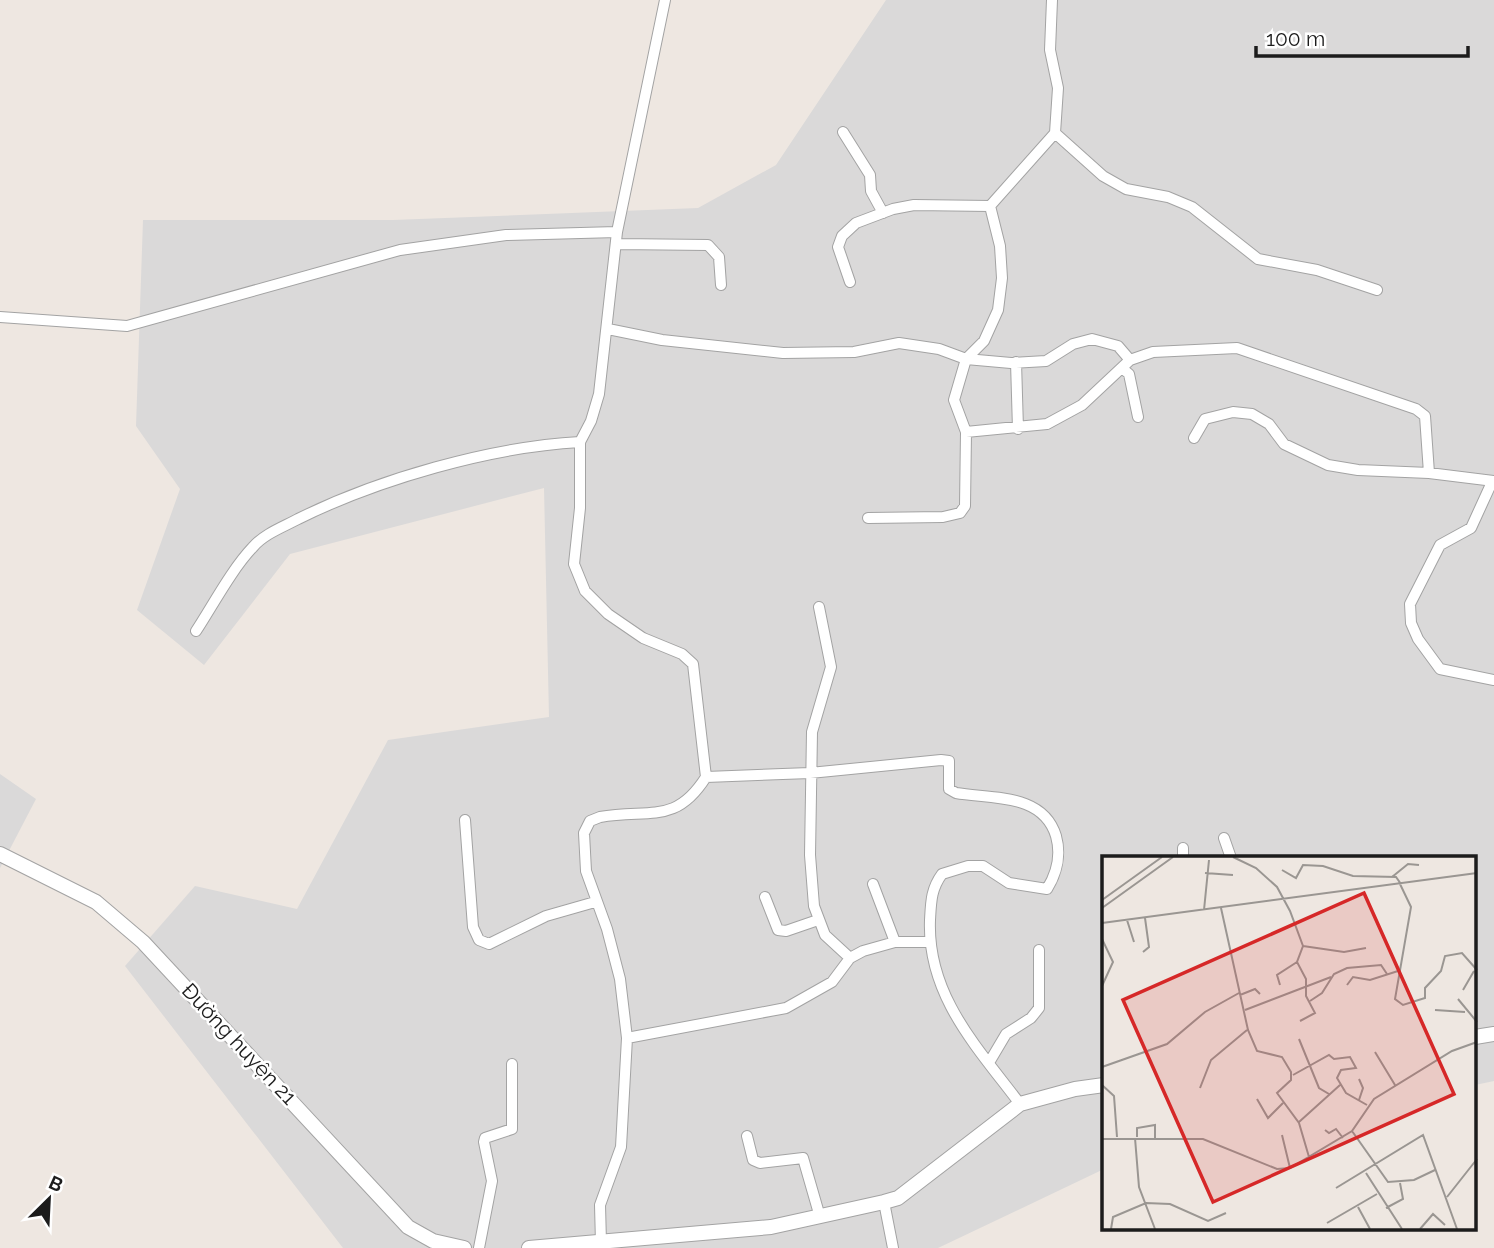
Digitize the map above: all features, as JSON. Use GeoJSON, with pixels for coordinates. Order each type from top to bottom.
{"type":"FeatureCollection","features":[{"type":"Feature","properties":{"kind":"street"},"geometry":{"type":"LineString","coordinates":[[601,1243],[600,1205],[621,1147],[627,1038],[620,979],[607,929],[586,871],[586,826],[600,817],[663,811],[681,806],[691,799],[706,777],[702,725],[690,660],[643,638],[618,622],[585,591],[576,573],[580,442],[596,409],[608,329],[617,238],[665,0]]}},
{"type":"Feature","properties":{"kind":"street"},"geometry":{"type":"LineString","coordinates":[[990,206],[1055,133],[1058,88],[1051,50],[1052,0]]}},
{"type":"Feature","properties":{"kind":"street"},"geometry":{"type":"LineString","coordinates":[[843,132],[870,175],[871,191],[883,213]]}},
{"type":"Feature","properties":{"kind":"street"},"geometry":{"type":"LineString","coordinates":[[1055,133],[1103,176],[1126,189],[1168,197],[1192,207],[1258,259],[1317,270],[1377,290]]}},
{"type":"Feature","properties":{"kind":"street"},"geometry":{"type":"LineString","coordinates":[[849,282],[838,247],[842,236],[856,223],[893,209],[932,203],[990,206]]}},
{"type":"Feature","properties":{"kind":"street"},"geometry":{"type":"LineString","coordinates":[[868,518],[943,517],[960,513],[966,497],[966,432],[954,400],[966,359],[984,341],[998,310],[1002,278],[1000,246],[990,206]]}},
{"type":"Feature","properties":{"kind":"street"},"geometry":{"type":"LineString","coordinates":[[0,317],[127,326],[400,250],[506,235],[617,238],[708,245],[719,257],[721,285]]}},
{"type":"Feature","properties":{"kind":"street"},"geometry":{"type":"LineString","coordinates":[[608,329],[662,341],[783,353],[854,352],[899,343],[939,349],[966,359],[1016,362],[1046,361],[1073,344],[1092,339],[1118,346],[1127,365],[1138,417]]}},
{"type":"Feature","properties":{"kind":"street"},"geometry":{"type":"LineString","coordinates":[[966,432],[1018,429],[1056,419],[1082,404],[1127,365],[1153,352],[1237,348],[1416,409],[1425,416],[1429,473]]}},
{"type":"Feature","properties":{"kind":"street"},"geometry":{"type":"LineString","coordinates":[[1016,362],[1018,429]]}},
{"type":"Feature","properties":{"kind":"street"},"geometry":{"type":"LineString","coordinates":[[1194,438],[1205,419],[1243,411],[1269,424],[1284,443],[1328,465],[1493,481],[1471,528],[1440,545],[1432,558],[1415,590],[1410,616],[1418,639],[1440,669],[1494,680]]}},
{"type":"Feature","properties":{"kind":"street"},"geometry":{"type":"LineString","coordinates":[[196,631],[253,547],[273,532],[316,510],[379,485],[482,457],[533,446],[580,442]]}},
{"type":"Feature","properties":{"kind":"street"},"geometry":{"type":"LineString","coordinates":[[819,607],[831,667],[812,732],[810,855],[818,920],[834,946],[850,958]]}},
{"type":"Feature","properties":{"kind":"street"},"geometry":{"type":"LineString","coordinates":[[706,777],[810,773],[949,761],[949,789],[956,793],[1032,805],[1046,816],[1054,828],[1059,857],[1047,889],[1009,883],[983,866],[968,866],[942,874],[931,896],[929,942],[951,1012],[1020,1104]]}},
{"type":"Feature","properties":{"kind":"street"},"geometry":{"type":"LineString","coordinates":[[466,820],[473,927],[478,940],[489,944],[525,929],[546,916],[595,902]]}},
{"type":"Feature","properties":{"kind":"street"},"geometry":{"type":"LineString","coordinates":[[1224,838],[1230,856]]}},
{"type":"Feature","properties":{"kind":"street","name":"Đường huyện 21"},"geometry":{"type":"LineString","coordinates":[[0,854],[96,902],[143,942],[408,1227],[433,1241],[464,1248]]}},
{"type":"Feature","properties":{"kind":"street"},"geometry":{"type":"LineString","coordinates":[[873,884],[895,942]]}},
{"type":"Feature","properties":{"kind":"street"},"geometry":{"type":"LineString","coordinates":[[765,897],[778,930],[786,931],[818,920]]}},
{"type":"Feature","properties":{"kind":"street"},"geometry":{"type":"LineString","coordinates":[[627,1038],[786,1008],[832,982],[850,958],[875,945],[929,942]]}},
{"type":"Feature","properties":{"kind":"street"},"geometry":{"type":"LineString","coordinates":[[990,1061],[1006,1034],[1031,1018],[1040,1008],[1039,950]]}},
{"type":"Feature","properties":{"kind":"street"},"geometry":{"type":"LineString","coordinates":[[1476,1037],[1494,1034]]}},
{"type":"Feature","properties":{"kind":"street"},"geometry":{"type":"LineString","coordinates":[[479,1248],[492,1181],[484,1142],[485,1138],[512,1129],[512,1064]]}},
{"type":"Feature","properties":{"kind":"street"},"geometry":{"type":"LineString","coordinates":[[529,1248],[771,1227],[884,1202],[898,1198],[1020,1104],[1075,1089],[1102,1085]]}},
{"type":"Feature","properties":{"kind":"street"},"geometry":{"type":"LineString","coordinates":[[747,1136],[753,1160],[761,1163],[803,1158],[820,1217]]}},
{"type":"Feature","properties":{"kind":"street"},"geometry":{"type":"LineString","coordinates":[[884,1202],[893,1248]]}},
{"type":"Feature","properties":{"kind":"shaded area"},"geometry":{"type":"Polygon","coordinates":[[[886,0],[1494,0],[1494,1081],[1476,1085],[1476,856],[1102,856],[1102,1170],[938,1248],[343,1248],[125,966],[195,886],[297,909],[388,740],[549,717],[544,488],[290,554],[204,665],[137,610],[180,489],[136,426],[143,220],[393,220],[698,208],[776,165],[886,0]]]}},
{"type":"Feature","properties":{"kind":"shaded area"},"geometry":{"type":"Polygon","coordinates":[[[0,774],[36,799],[0,868],[0,774]]]}}]}
